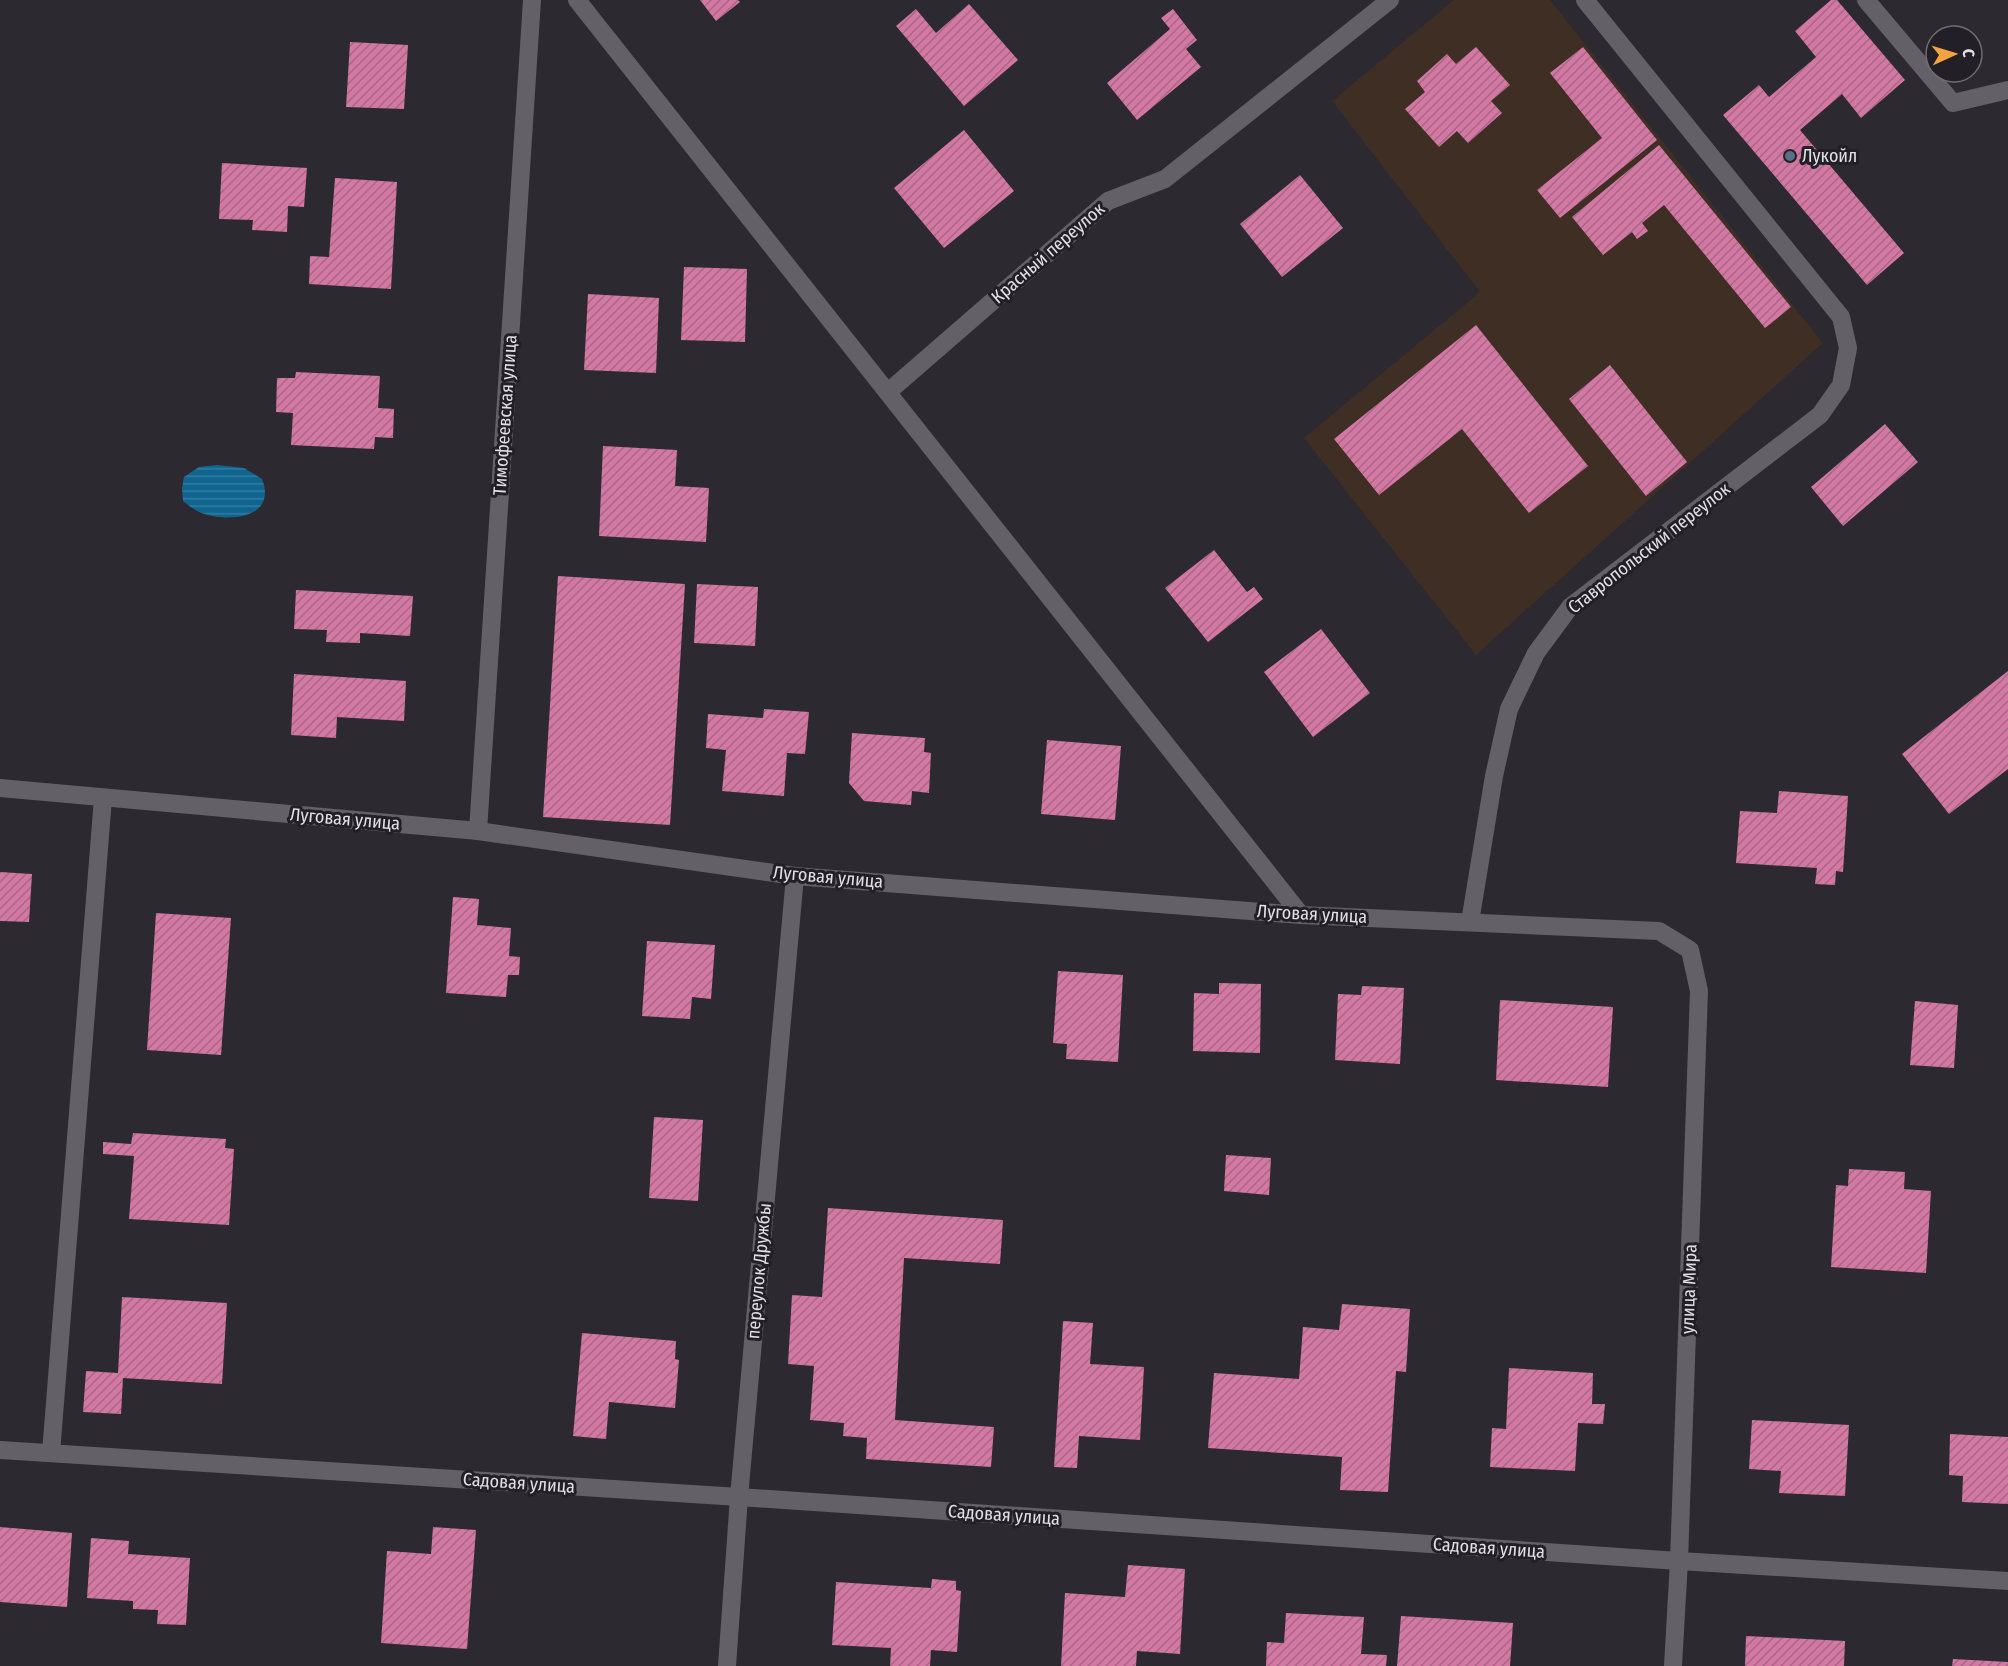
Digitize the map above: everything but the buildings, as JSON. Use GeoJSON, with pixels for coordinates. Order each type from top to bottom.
{"type":"FeatureCollection","features":[{"type":"Feature","properties":{"kind":"street","name":"Тимофеевская улица"},"geometry":{"type":"LineString","coordinates":[[478,831],[532,0]]}},
{"type":"Feature","properties":{"kind":"street"},"geometry":{"type":"LineString","coordinates":[[577,0],[1301,915]]}},
{"type":"Feature","properties":{"kind":"street","name":"Красный переулок"},"geometry":{"type":"LineString","coordinates":[[888,392],[1108,201],[1165,179],[1390,0]]}},
{"type":"Feature","properties":{"kind":"street","name":"Ставропольский переулок"},"geometry":{"type":"LineString","coordinates":[[1470,922],[1494,776],[1509,709],[1536,653],[1570,607],[1820,415],[1841,385],[1848,348],[1841,317],[1585,0]]}},
{"type":"Feature","properties":{"kind":"street"},"geometry":{"type":"LineString","coordinates":[[1866,0],[1953,103],[2008,90]]}},
{"type":"Feature","properties":{"kind":"street","name":"Луговая улица"},"geometry":{"type":"LineString","coordinates":[[0,788],[478,831],[795,876],[1301,915],[1659,931]]}},
{"type":"Feature","properties":{"kind":"street"},"geometry":{"type":"LineString","coordinates":[[51,1453],[102,798]]}},
{"type":"Feature","properties":{"kind":"street","name":"переулок Дружбы"},"geometry":{"type":"LineString","coordinates":[[727,1666],[739,1497],[795,876]]}},
{"type":"Feature","properties":{"kind":"street","name":"улица Мира"},"geometry":{"type":"LineString","coordinates":[[1659,931],[1690,950],[1699,991],[1679,1561],[1673,1666]]}},
{"type":"Feature","properties":{"kind":"street","name":"Садовая улица"},"geometry":{"type":"LineString","coordinates":[[0,1450],[2008,1581]]}},
{"type":"Feature","properties":{"kind":"shaded area"},"geometry":{"type":"Polygon","coordinates":[[[1454,0],[1550,0],[1823,343],[1476,655],[1304,438],[1480,292],[1332,101],[1454,0]]]}},
{"type":"Feature","properties":{"kind":"water"},"geometry":{"type":"Polygon","coordinates":[[[217,465],[244,468],[262,479],[265,493],[263,503],[246,515],[222,517],[199,512],[183,501],[184,477],[199,467],[217,465]]]}},
{"type":"Feature","properties":{"kind":"place","name":"Лукойл"},"geometry":{"type":"Point","coordinates":[1790,156]}}]}
